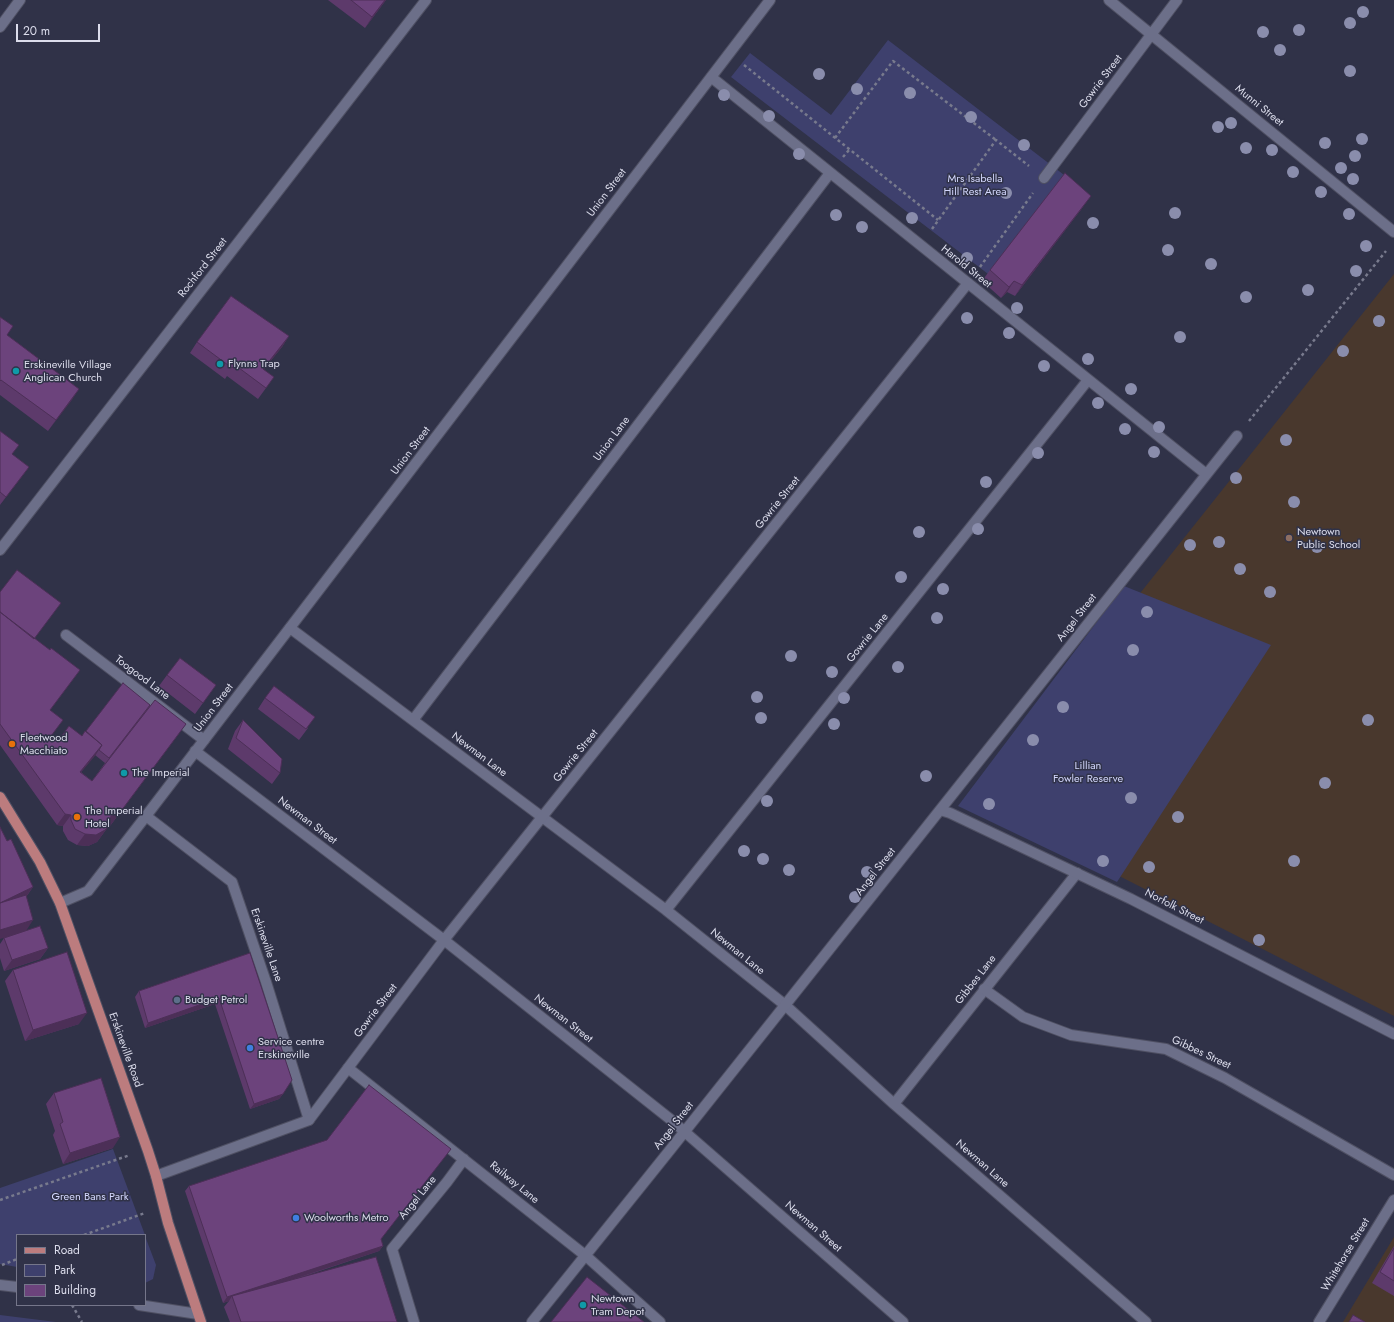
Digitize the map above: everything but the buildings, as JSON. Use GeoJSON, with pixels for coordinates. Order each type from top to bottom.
{"type":"FeatureCollection","features":[{"type":"Feature","properties":{"kind":"main road","name":"Erskineville Road"},"geometry":{"type":"LineString","coordinates":[[0,797],[40,862],[60,903],[156,1176],[168,1223],[200,1318]]}},
{"type":"Feature","properties":{"kind":"street"},"geometry":{"type":"LineString","coordinates":[[0,27],[20,0]]}},
{"type":"Feature","properties":{"kind":"street","name":"Rochford Street"},"geometry":{"type":"LineString","coordinates":[[0,550],[426,0]]}},
{"type":"Feature","properties":{"kind":"street","name":"Union Street"},"geometry":{"type":"LineString","coordinates":[[60,903],[88,890],[770,0]]}},
{"type":"Feature","properties":{"kind":"street","name":"Munni Street"},"geometry":{"type":"LineString","coordinates":[[1109,0],[1394,232]]}},
{"type":"Feature","properties":{"kind":"street","name":"Gowrie Street"},"geometry":{"type":"LineString","coordinates":[[1044,178],[1177,0]]}},
{"type":"Feature","properties":{"kind":"street","name":"Harold Street"},"geometry":{"type":"LineString","coordinates":[[711,77],[1206,474]]}},
{"type":"Feature","properties":{"kind":"street","name":"Union Lane"},"geometry":{"type":"LineString","coordinates":[[413,720],[830,173]]}},
{"type":"Feature","properties":{"kind":"street","name":"Gowrie Street"},"geometry":{"type":"LineString","coordinates":[[309,1120],[444,940],[968,284]]}},
{"type":"Feature","properties":{"kind":"street","name":"Gowrie Lane"},"geometry":{"type":"LineString","coordinates":[[666,910],[1088,380]]}},
{"type":"Feature","properties":{"kind":"street","name":"Angel Street"},"geometry":{"type":"LineString","coordinates":[[532,1322],[1237,436]]}},
{"type":"Feature","properties":{"kind":"street","name":"Newman Lane"},"geometry":{"type":"LineString","coordinates":[[290,628],[666,910],[785,1005],[894,1104],[1146,1322]]}},
{"type":"Feature","properties":{"kind":"street","name":"Toogood Lane"},"geometry":{"type":"LineString","coordinates":[[66,635],[204,740]]}},
{"type":"Feature","properties":{"kind":"street","name":"Newman Street"},"geometry":{"type":"LineString","coordinates":[[195,751],[444,940],[685,1131],[904,1322]]}},
{"type":"Feature","properties":{"kind":"street","name":"Norfolk Street"},"geometry":{"type":"LineString","coordinates":[[940,810],[950,813],[1077,872],[1394,1034]]}},
{"type":"Feature","properties":{"kind":"street","name":"Erskineville Lane"},"geometry":{"type":"LineString","coordinates":[[146,816],[232,882],[266,982],[309,1120]]}},
{"type":"Feature","properties":{"kind":"street","name":"Gibbes Lane"},"geometry":{"type":"LineString","coordinates":[[894,1104],[1077,872]]}},
{"type":"Feature","properties":{"kind":"street","name":"Gibbes Street"},"geometry":{"type":"LineString","coordinates":[[984,989],[1023,1016],[1071,1036],[1166,1049],[1225,1078],[1394,1175]]}},
{"type":"Feature","properties":{"kind":"street","name":"Railway Lane"},"geometry":{"type":"LineString","coordinates":[[348,1068],[586,1256],[660,1322]]}},
{"type":"Feature","properties":{"kind":"street"},"geometry":{"type":"LineString","coordinates":[[156,1176],[309,1120]]}},
{"type":"Feature","properties":{"kind":"street","name":"Angel Lane"},"geometry":{"type":"LineString","coordinates":[[414,1322],[392,1249],[464,1159]]}},
{"type":"Feature","properties":{"kind":"street","name":"Whitehorse Street"},"geometry":{"type":"LineString","coordinates":[[1319,1322],[1394,1200]]}},
{"type":"Feature","properties":{"kind":"street"},"geometry":{"type":"LineString","coordinates":[[0,1285],[16,1288]]}},
{"type":"Feature","properties":{"kind":"street"},"geometry":{"type":"LineString","coordinates":[[144,1306],[200,1318]]}},
{"type":"Feature","properties":{"kind":"path"},"geometry":{"type":"LineString","coordinates":[[729,54],[938,220]]}},
{"type":"Feature","properties":{"kind":"path"},"geometry":{"type":"LineString","coordinates":[[835,138],[893,61],[1044,178],[968,284]]}},
{"type":"Feature","properties":{"kind":"path"},"geometry":{"type":"LineString","coordinates":[[920,245],[996,140]]}},
{"type":"Feature","properties":{"kind":"path"},"geometry":{"type":"LineString","coordinates":[[1237,436],[1389,247]]}},
{"type":"Feature","properties":{"kind":"path"},"geometry":{"type":"LineString","coordinates":[[0,1200],[130,1155],[132,1162]]}},
{"type":"Feature","properties":{"kind":"path"},"geometry":{"type":"LineString","coordinates":[[87,1234],[149,1212]]}},
{"type":"Feature","properties":{"kind":"path"},"geometry":{"type":"LineString","coordinates":[[0,1265],[16,1259]]}},
{"type":"Feature","properties":{"kind":"path"},"geometry":{"type":"LineString","coordinates":[[73,1306],[82,1322]]}},
{"type":"Feature","properties":{"kind":"shaded area","name":"Newtown Public School"},"geometry":{"type":"Polygon","coordinates":[[[1394,274],[1394,1016],[974,802],[1394,274]]]}},
{"type":"Feature","properties":{"kind":"shaded area"},"geometry":{"type":"Polygon","coordinates":[[[1394,1237],[1394,1322],[1343,1322],[1394,1237]]]}},
{"type":"Feature","properties":{"kind":"green space","name":"Mrs Isabella Hill Rest Area"},"geometry":{"type":"Polygon","coordinates":[[[888,40],[1068,178],[992,277],[731,77],[750,53],[831,115],[888,40]]]}},
{"type":"Feature","properties":{"kind":"green space","name":"Lillian Fowler Reserve"},"geometry":{"type":"Polygon","coordinates":[[[1124,586],[1271,645],[1117,882],[958,806],[1124,586]]]}},
{"type":"Feature","properties":{"kind":"green space","name":"Green Bans Park"},"geometry":{"type":"Polygon","coordinates":[[[113,1149],[145,1234],[16,1234],[16,1267],[0,1264],[0,1188],[113,1149]]]}},
{"type":"Feature","properties":{"kind":"green space"},"geometry":{"type":"Polygon","coordinates":[[[146,1239],[156,1265],[153,1279],[146,1282],[146,1239]]]}},
{"type":"Feature","properties":{"kind":"green space"},"geometry":{"type":"Polygon","coordinates":[[[0,1315],[56,1322],[0,1322],[0,1315]]]}},
{"type":"Feature","properties":{"kind":"place","name":"Flynns Trap"},"geometry":{"type":"Point","coordinates":[220,364]}},
{"type":"Feature","properties":{"kind":"place","name":"Erskineville Village Anglican Church"},"geometry":{"type":"Point","coordinates":[16,371]}},
{"type":"Feature","properties":{"kind":"place","name":"Newtown Public School"},"geometry":{"type":"Point","coordinates":[1289,538]}},
{"type":"Feature","properties":{"kind":"place","name":"Fleetwood Macchiato"},"geometry":{"type":"Point","coordinates":[12,744]}},
{"type":"Feature","properties":{"kind":"place","name":"The Imperial"},"geometry":{"type":"Point","coordinates":[124,773]}},
{"type":"Feature","properties":{"kind":"place","name":"The Imperial Hotel"},"geometry":{"type":"Point","coordinates":[77,817]}},
{"type":"Feature","properties":{"kind":"place","name":"Budget Petrol"},"geometry":{"type":"Point","coordinates":[177,1000]}},
{"type":"Feature","properties":{"kind":"place","name":"Service centre Erskineville"},"geometry":{"type":"Point","coordinates":[250,1048]}},
{"type":"Feature","properties":{"kind":"place","name":"Woolworths Metro"},"geometry":{"type":"Point","coordinates":[296,1218]}},
{"type":"Feature","properties":{"kind":"place","name":"Newtown Tram Depot"},"geometry":{"type":"Point","coordinates":[583,1305]}}]}
